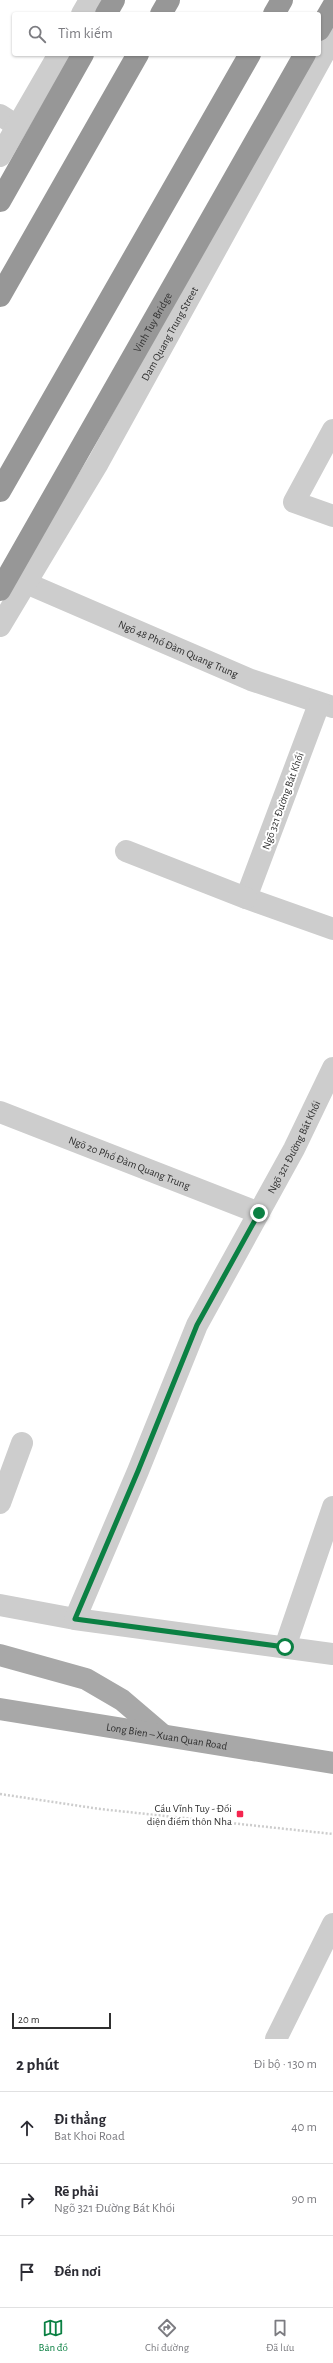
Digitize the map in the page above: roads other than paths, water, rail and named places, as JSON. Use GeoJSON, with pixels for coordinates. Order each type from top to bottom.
{"type":"FeatureCollection","features":[{"type":"Feature","properties":{"kind":"highway"},"geometry":{"type":"LineString","coordinates":[[107,12],[114,0]]}},
{"type":"Feature","properties":{"kind":"highway"},"geometry":{"type":"LineString","coordinates":[[162,12],[168,0]]}},
{"type":"Feature","properties":{"kind":"highway"},"geometry":{"type":"LineString","coordinates":[[275,12],[282,0]]}},
{"type":"Feature","properties":{"kind":"highway"},"geometry":{"type":"LineString","coordinates":[[321,27],[333,6]]}},
{"type":"Feature","properties":{"kind":"highway"},"geometry":{"type":"LineString","coordinates":[[0,201],[82,56]]}},
{"type":"Feature","properties":{"kind":"highway"},"geometry":{"type":"LineString","coordinates":[[0,296],[137,56]]}},
{"type":"Feature","properties":{"kind":"highway"},"geometry":{"type":"LineString","coordinates":[[0,491],[249,56]]}},
{"type":"Feature","properties":{"kind":"highway","name":"Vinh Tuy Bridge"},"geometry":{"type":"LineString","coordinates":[[0,590],[304,56]]}},
{"type":"Feature","properties":{"kind":"main road"},"geometry":{"type":"LineString","coordinates":[[0,1655],[86,1679],[122,1700],[163,1735]]}},
{"type":"Feature","properties":{"kind":"main road","name":"Long Bien – Xuan Quan Road"},"geometry":{"type":"LineString","coordinates":[[0,1709],[333,1762]]}},
{"type":"Feature","properties":{"kind":"street"},"geometry":{"type":"LineString","coordinates":[[83,12],[90,0]]}},
{"type":"Feature","properties":{"kind":"street","name":"Dam Quang Trung Street"},"geometry":{"type":"LineString","coordinates":[[0,626],[98,463],[333,37]]}},
{"type":"Feature","properties":{"kind":"street"},"geometry":{"type":"LineString","coordinates":[[0,156],[9,121],[58,56]]}},
{"type":"Feature","properties":{"kind":"street"},"geometry":{"type":"LineString","coordinates":[[333,430],[294,502],[333,516]]}},
{"type":"Feature","properties":{"kind":"street","name":"Ngõ 48 Phố Đàm Quang Trung"},"geometry":{"type":"LineString","coordinates":[[26,583],[251,680],[326,706]]}},
{"type":"Feature","properties":{"kind":"street","name":"Ngõ 321 Đường Bát Khối"},"geometry":{"type":"LineString","coordinates":[[246,898],[326,706]]}},
{"type":"Feature","properties":{"kind":"street"},"geometry":{"type":"LineString","coordinates":[[126,851],[246,898],[333,929]]}},
{"type":"Feature","properties":{"kind":"street","name":"Ngõ 321 Đường Bát Khối"},"geometry":{"type":"LineString","coordinates":[[75,1619],[138,1471],[197,1325],[294,1149],[333,1068]]}},
{"type":"Feature","properties":{"kind":"street","name":"Ngõ 20 Phố Đàm Quang Trung"},"geometry":{"type":"LineString","coordinates":[[0,1112],[259,1213]]}},
{"type":"Feature","properties":{"kind":"street"},"geometry":{"type":"LineString","coordinates":[[0,1503],[22,1443]]}},
{"type":"Feature","properties":{"kind":"street"},"geometry":{"type":"LineString","coordinates":[[285,1647],[333,1506]]}},
{"type":"Feature","properties":{"kind":"street"},"geometry":{"type":"LineString","coordinates":[[0,1605],[75,1619],[333,1654]]}},
{"type":"Feature","properties":{"kind":"street"},"geometry":{"type":"LineString","coordinates":[[276,2039],[333,1924]]}},
{"type":"Feature","properties":{"kind":"place","name":"Cầu Vĩnh Tuy - Đối diện điếm thôn Nha"},"geometry":{"type":"Point","coordinates":[240,1814]}}]}
